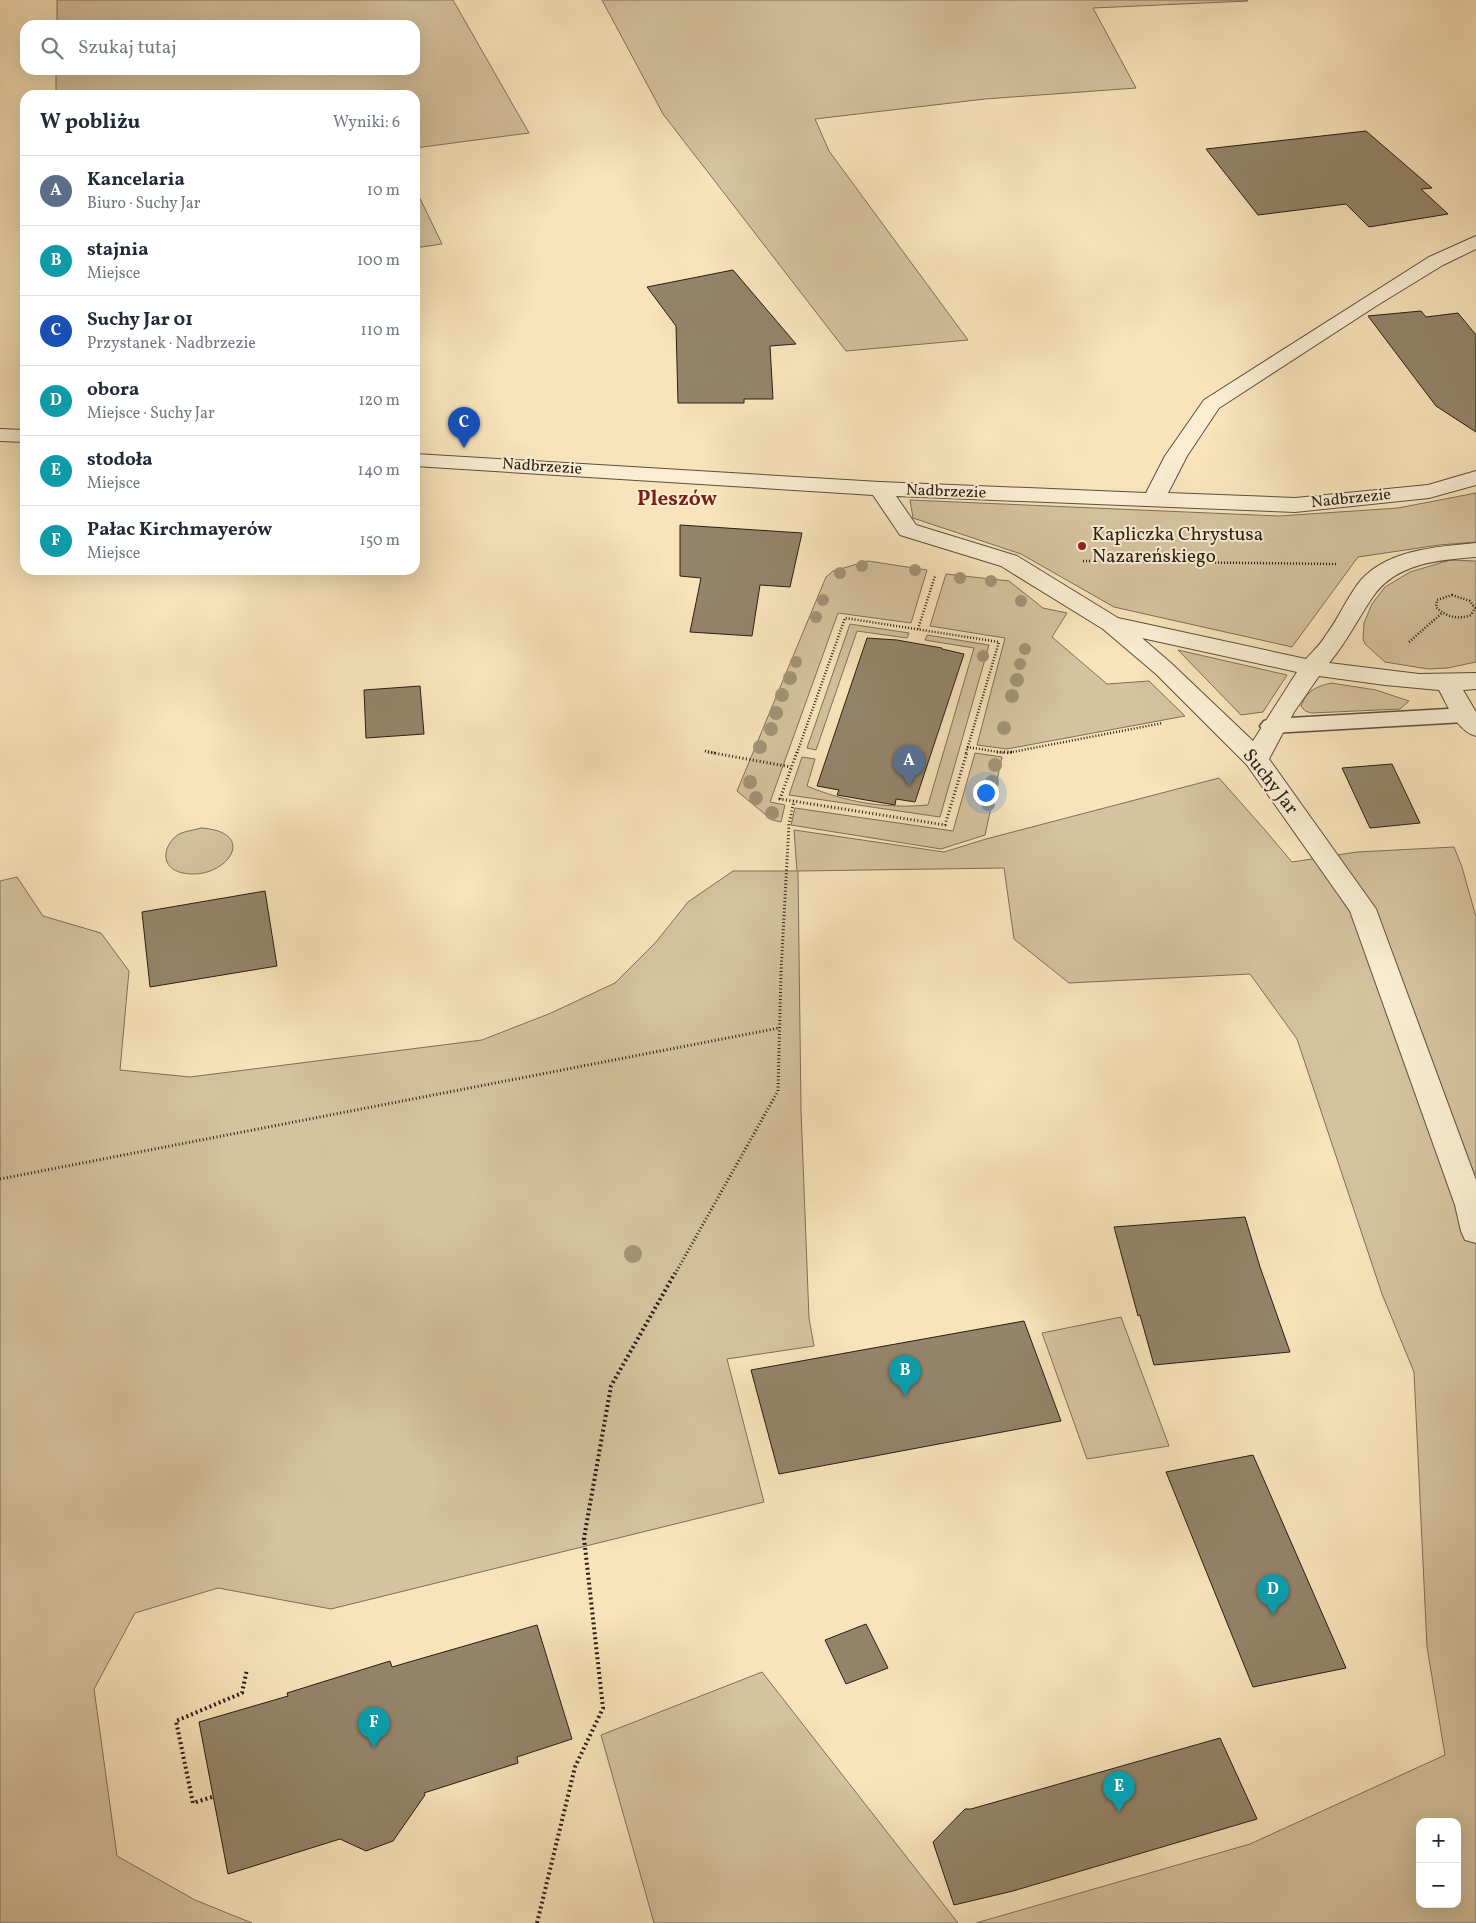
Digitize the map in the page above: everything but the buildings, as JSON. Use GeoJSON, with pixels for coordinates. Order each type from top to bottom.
{"type":"FeatureCollection","features":[{"type":"Feature","properties":{"kind":"street"},"geometry":{"type":"LineString","coordinates":[[1154,499],[1176,456],[1211,404],[1377,297],[1436,261],[1476,242]]}},
{"type":"Feature","properties":{"kind":"street"},"geometry":{"type":"LineString","coordinates":[[0,435],[20,436]]}},
{"type":"Feature","properties":{"kind":"street","name":"Nadbrzezie"},"geometry":{"type":"LineString","coordinates":[[420,460],[880,489],[1295,505],[1429,491],[1476,478]]}},
{"type":"Feature","properties":{"kind":"street","name":"Suchy Jar"},"geometry":{"type":"LineString","coordinates":[[880,489],[908,530],[1009,561],[1111,624],[1164,668],[1256,759],[1363,909],[1470,1205],[1476,1231]]}},
{"type":"Feature","properties":{"kind":"street"},"geometry":{"type":"LineString","coordinates":[[1256,759],[1272,726],[1312,668],[1335,640],[1370,583],[1384,572],[1406,562],[1429,555],[1476,550]]}},
{"type":"Feature","properties":{"kind":"street"},"geometry":{"type":"LineString","coordinates":[[1111,624],[1312,668],[1448,684],[1476,681]]}},
{"type":"Feature","properties":{"kind":"street"},"geometry":{"type":"LineString","coordinates":[[1448,684],[1470,722]]}},
{"type":"Feature","properties":{"kind":"lane"},"geometry":{"type":"LineString","coordinates":[[1272,726],[1470,722]]}},
{"type":"Feature","properties":{"kind":"path"},"geometry":{"type":"LineString","coordinates":[[1076,561],[1353,564],[1384,572]]}},
{"type":"Feature","properties":{"kind":"path"},"geometry":{"type":"LineString","coordinates":[[918,628],[937,572]]}},
{"type":"Feature","properties":{"kind":"path"},"geometry":{"type":"LineString","coordinates":[[1452,595],[1470,601],[1475,608],[1471,615],[1454,618],[1442,614],[1436,607],[1436,603],[1440,597],[1452,595]]}},
{"type":"Feature","properties":{"kind":"path"},"geometry":{"type":"LineString","coordinates":[[845,618],[998,642],[967,747],[945,824],[780,799],[845,618]]}},
{"type":"Feature","properties":{"kind":"path"},"geometry":{"type":"LineString","coordinates":[[967,747],[1006,753],[1210,714]]}},
{"type":"Feature","properties":{"kind":"path"},"geometry":{"type":"LineString","coordinates":[[705,751],[791,767]]}},
{"type":"Feature","properties":{"kind":"path"},"geometry":{"type":"LineString","coordinates":[[537,1923],[574,1768],[603,1708],[584,1538],[611,1386],[778,1091],[788,834],[794,801]]}},
{"type":"Feature","properties":{"kind":"path"},"geometry":{"type":"LineString","coordinates":[[0,1179],[779,1028]]}},
{"type":"Feature","properties":{"kind":"path"},"geometry":{"type":"LineString","coordinates":[[212,1798],[193,1803],[176,1721],[242,1693],[247,1669]]}},
{"type":"Feature","properties":{"kind":"shaded area"},"geometry":{"type":"Polygon","coordinates":[[[57,0],[453,0],[529,133],[420,147],[420,90],[56,90],[56,75],[420,75],[420,20],[57,20],[57,0]]]}},
{"type":"Feature","properties":{"kind":"shaded area"},"geometry":{"type":"Polygon","coordinates":[[[602,0],[1248,1],[1093,8],[1136,88],[985,99],[815,119],[829,151],[968,340],[846,351],[663,114],[602,0]]]}},
{"type":"Feature","properties":{"kind":"shaded area"},"geometry":{"type":"Polygon","coordinates":[[[420,198],[442,244],[420,247],[420,198]]]}},
{"type":"Feature","properties":{"kind":"shaded area"},"geometry":{"type":"Polygon","coordinates":[[[1476,493],[1476,542],[1439,545],[1358,557],[1292,647],[1114,607],[1021,554],[913,518],[910,500],[1279,516],[1398,508],[1476,493]]]}},
{"type":"Feature","properties":{"kind":"shaded area"},"geometry":{"type":"Polygon","coordinates":[[[1450,560],[1476,561],[1476,662],[1448,668],[1428,669],[1385,662],[1365,644],[1363,639],[1364,623],[1372,604],[1385,587],[1410,572],[1450,560]]]}},
{"type":"Feature","properties":{"kind":"shaded area"},"geometry":{"type":"Polygon","coordinates":[[[868,561],[927,570],[911,623],[838,613],[770,802],[785,805],[781,822],[772,820],[737,791],[826,577],[833,571],[868,561]]]}},
{"type":"Feature","properties":{"kind":"shaded area"},"geometry":{"type":"Polygon","coordinates":[[[946,574],[1009,581],[1043,608],[1067,613],[1052,637],[1107,684],[1149,681],[1185,716],[1007,749],[977,745],[1005,638],[930,626],[946,574]]]}},
{"type":"Feature","properties":{"kind":"shaded area"},"geometry":{"type":"Polygon","coordinates":[[[850,624],[909,633],[907,638],[857,631],[816,750],[807,748],[850,624]]]}},
{"type":"Feature","properties":{"kind":"shaded area"},"geometry":{"type":"Polygon","coordinates":[[[927,635],[989,645],[940,817],[789,795],[802,757],[815,759],[807,786],[821,792],[881,805],[928,805],[974,648],[925,640],[927,635]]]}},
{"type":"Feature","properties":{"kind":"shaded area"},"geometry":{"type":"Polygon","coordinates":[[[1178,650],[1287,675],[1263,712],[1241,715],[1178,650]]]}},
{"type":"Feature","properties":{"kind":"shaded area"},"geometry":{"type":"Polygon","coordinates":[[[1331,683],[1376,690],[1409,701],[1400,709],[1312,713],[1303,709],[1301,706],[1309,693],[1316,688],[1331,683]]]}},
{"type":"Feature","properties":{"kind":"shaded area"},"geometry":{"type":"Polygon","coordinates":[[[975,753],[1002,757],[985,835],[941,849],[791,825],[795,808],[953,831],[975,753]]]}},
{"type":"Feature","properties":{"kind":"shaded area"},"geometry":{"type":"Polygon","coordinates":[[[1219,778],[1292,862],[1357,852],[1454,847],[1462,867],[1476,917],[1476,1923],[976,1923],[1250,1844],[1445,1755],[1427,1647],[1414,1372],[1382,1294],[1297,1039],[1250,974],[1069,983],[1014,939],[1004,868],[798,871],[801,1110],[809,1318],[814,1346],[727,1359],[764,1502],[331,1609],[218,1588],[135,1613],[94,1689],[117,1856],[195,1900],[252,1923],[0,1923],[0,881],[17,877],[43,916],[101,933],[129,971],[120,1070],[190,1077],[482,1040],[551,1013],[615,983],[656,942],[688,902],[733,871],[797,871],[794,830],[944,852],[986,839],[1219,778]]]}},
{"type":"Feature","properties":{"kind":"shaded area"},"geometry":{"type":"Polygon","coordinates":[[[201,828],[220,832],[230,838],[233,847],[230,856],[222,865],[210,871],[195,874],[179,872],[173,869],[166,860],[167,849],[170,843],[179,834],[201,828]]]}},
{"type":"Feature","properties":{"kind":"shaded area"},"geometry":{"type":"Polygon","coordinates":[[[1121,1317],[1169,1446],[1087,1459],[1042,1333],[1121,1317]]]}},
{"type":"Feature","properties":{"kind":"shaded area"},"geometry":{"type":"Polygon","coordinates":[[[762,1672],[958,1923],[654,1923],[601,1735],[762,1672]]]}},
{"type":"Feature","properties":{"kind":"place","name":"Suchy Jar 01"},"geometry":{"type":"Point","coordinates":[464,448]}},
{"type":"Feature","properties":{"kind":"place","name":"Kapliczka Chrystusa Nazareńskiego"},"geometry":{"type":"Point","coordinates":[1082,546]}},
{"type":"Feature","properties":{"kind":"place","name":"Kancelaria"},"geometry":{"type":"Point","coordinates":[909,786]}},
{"type":"Feature","properties":{"kind":"place","name":"stajnia"},"geometry":{"type":"Point","coordinates":[905,1396]}},
{"type":"Feature","properties":{"kind":"place","name":"obora"},"geometry":{"type":"Point","coordinates":[1273,1615]}},
{"type":"Feature","properties":{"kind":"place","name":"Pałac Kirchmayerów"},"geometry":{"type":"Point","coordinates":[374,1748]}},
{"type":"Feature","properties":{"kind":"place","name":"stodoła"},"geometry":{"type":"Point","coordinates":[1119,1812]}},
{"type":"Feature","properties":{"kind":"district","name":"Pleszów"},"geometry":{"type":"Point","coordinates":[677,499]}}]}
